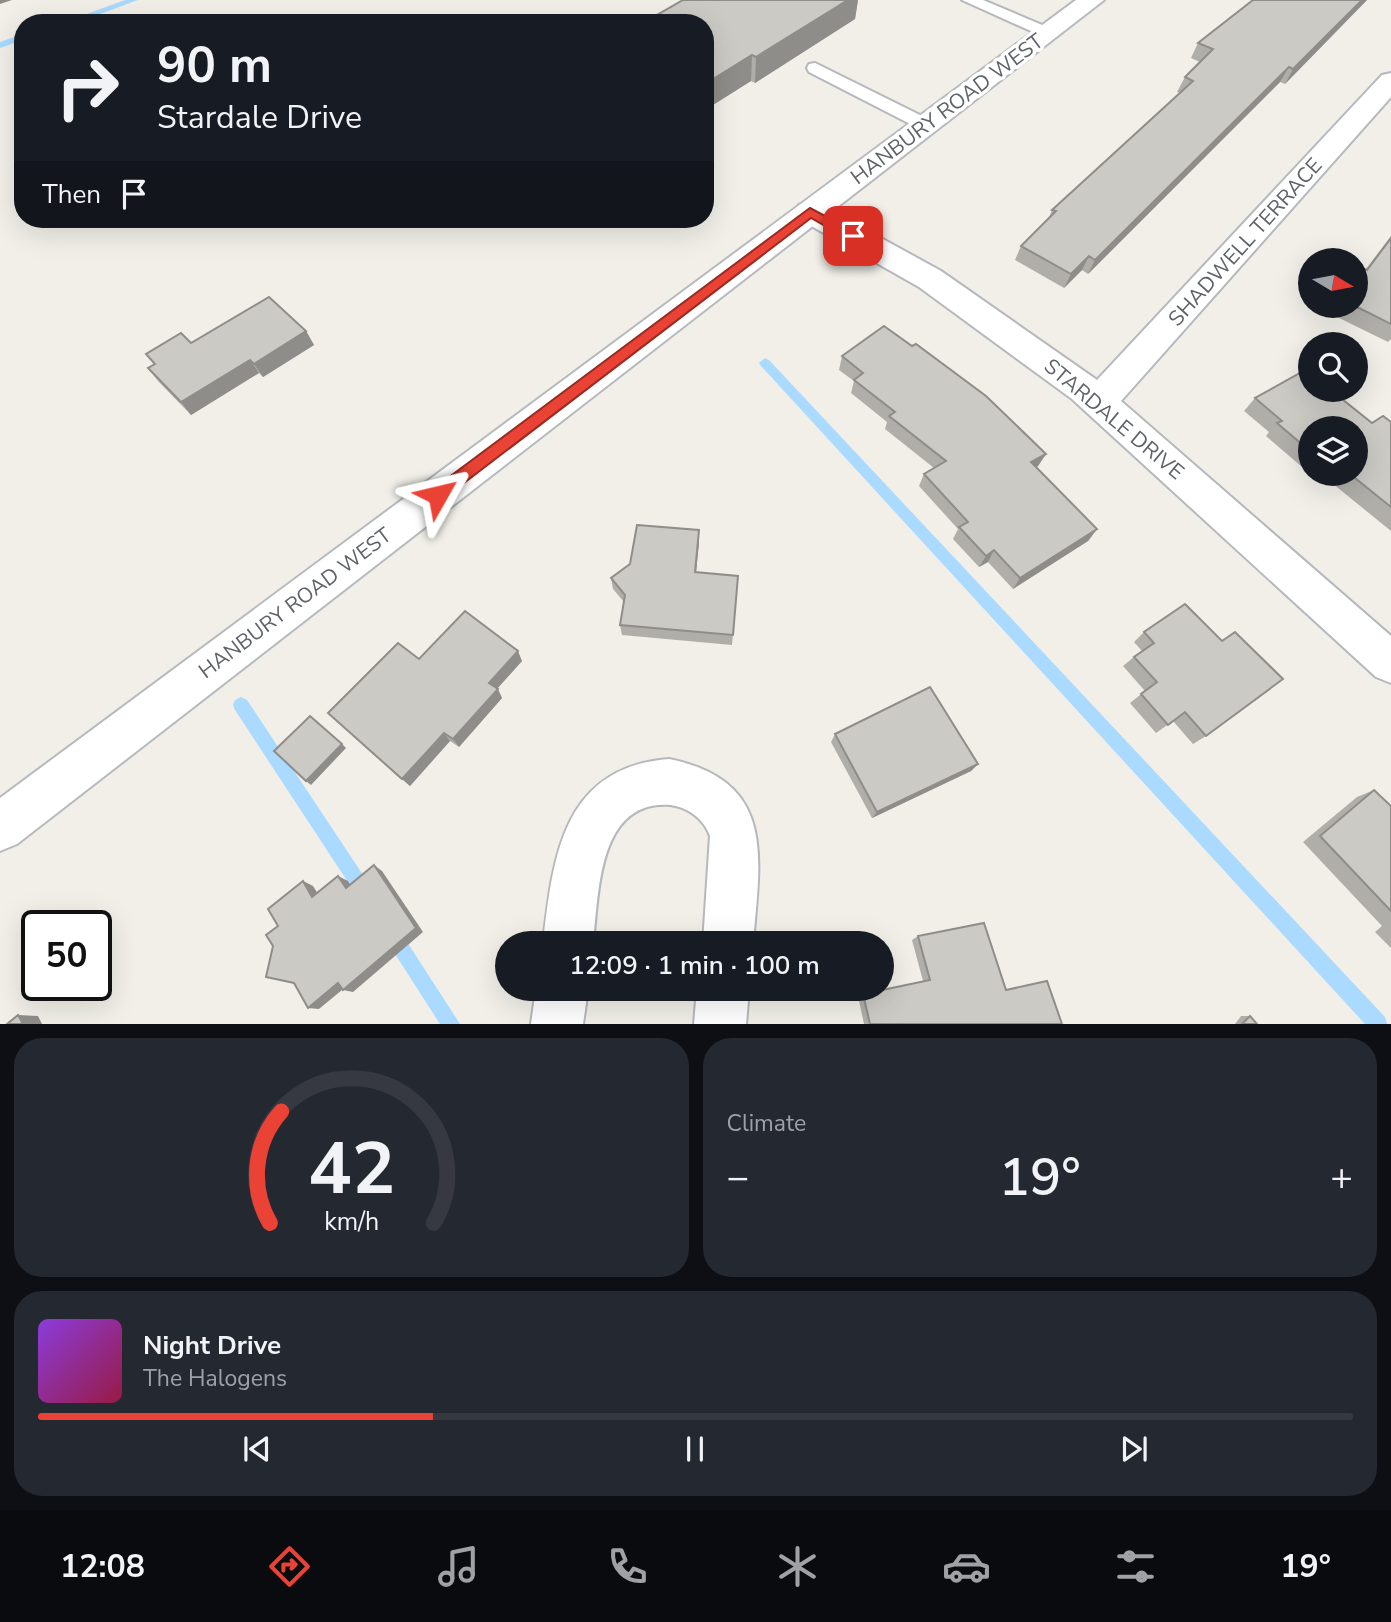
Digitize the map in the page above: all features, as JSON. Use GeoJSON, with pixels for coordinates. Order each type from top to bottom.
{"type":"FeatureCollection","features":[{"type":"Feature","properties":{"kind":"street","name":"HANBURY ROAD WEST"},"geometry":{"type":"LineString","coordinates":[[0,827],[1092,0]]}},
{"type":"Feature","properties":{"kind":"street","name":"SHADWELL TERRACE"},"geometry":{"type":"LineString","coordinates":[[1098,403],[1391,81]]}},
{"type":"Feature","properties":{"kind":"street","name":"STARDALE DRIVE"},"geometry":{"type":"LineString","coordinates":[[810,212],[930,279],[1028,348],[1098,403],[1391,663]]}},
{"type":"Feature","properties":{"kind":"street"},"geometry":{"type":"LineString","coordinates":[[570,931],[577,874],[594,822],[620,794],[652,782],[690,783],[718,802],[735,837],[728,931]]}},
{"type":"Feature","properties":{"kind":"street"},"geometry":{"type":"LineString","coordinates":[[558,1024],[561,1001]]}},
{"type":"Feature","properties":{"kind":"street"},"geometry":{"type":"LineString","coordinates":[[720,1024],[722,1001]]}},
{"type":"Feature","properties":{"kind":"lane"},"geometry":{"type":"LineString","coordinates":[[970,0],[1048,33]]}},
{"type":"Feature","properties":{"kind":"lane"},"geometry":{"type":"LineString","coordinates":[[815,68],[926,125]]}},
{"type":"Feature","properties":{"kind":"building"},"geometry":{"type":"Polygon","coordinates":[[[683,0],[848,0],[756,57],[752,55],[714,78],[714,14],[659,14],[683,0]]]}},
{"type":"Feature","properties":{"kind":"building"},"geometry":{"type":"Polygon","coordinates":[[[1253,0],[1362,0],[1293,69],[1289,67],[1095,260],[1089,256],[1071,274],[1021,246],[1056,211],[1052,210],[1193,81],[1185,77],[1213,49],[1198,43],[1253,0]]]}},
{"type":"Feature","properties":{"kind":"building"},"geometry":{"type":"Polygon","coordinates":[[[1391,238],[1391,324],[1368,312],[1368,269],[1391,238]]]}},
{"type":"Feature","properties":{"kind":"building"},"geometry":{"type":"Polygon","coordinates":[[[269,297],[306,331],[254,364],[250,360],[181,402],[148,368],[155,364],[146,354],[181,333],[191,343],[269,297]]]}},
{"type":"Feature","properties":{"kind":"building"},"geometry":{"type":"Polygon","coordinates":[[[884,326],[912,346],[916,344],[986,396],[1046,454],[1031,462],[1097,529],[1020,578],[994,550],[986,556],[959,527],[968,522],[924,474],[946,461],[889,416],[895,412],[854,380],[863,373],[842,356],[884,326]]]}},
{"type":"Feature","properties":{"kind":"building"},"geometry":{"type":"Polygon","coordinates":[[[1298,374],[1298,402],[1346,402],[1363,416],[1298,416],[1298,441],[1277,423],[1282,421],[1255,398],[1298,374]]]}},
{"type":"Feature","properties":{"kind":"building"},"geometry":{"type":"Polygon","coordinates":[[[1383,416],[1391,422],[1391,507],[1365,486],[1368,486],[1368,420],[1372,423],[1383,416]]]}},
{"type":"Feature","properties":{"kind":"building"},"geometry":{"type":"Polygon","coordinates":[[[637,525],[699,530],[695,572],[738,576],[733,635],[620,625],[625,595],[611,578],[630,564],[637,525]]]}},
{"type":"Feature","properties":{"kind":"building"},"geometry":{"type":"Polygon","coordinates":[[[1185,604],[1222,641],[1235,632],[1283,679],[1206,736],[1185,712],[1168,725],[1141,694],[1157,682],[1134,657],[1154,643],[1144,632],[1185,604]]]}},
{"type":"Feature","properties":{"kind":"building"},"geometry":{"type":"Polygon","coordinates":[[[465,611],[518,651],[489,683],[498,689],[453,739],[444,733],[402,779],[328,713],[398,643],[419,659],[465,611]]]}},
{"type":"Feature","properties":{"kind":"building"},"geometry":{"type":"Polygon","coordinates":[[[930,687],[978,764],[877,812],[835,734],[930,687]]]}},
{"type":"Feature","properties":{"kind":"building"},"geometry":{"type":"Polygon","coordinates":[[[310,716],[342,744],[306,781],[274,751],[310,716]]]}},
{"type":"Feature","properties":{"kind":"building"},"geometry":{"type":"Polygon","coordinates":[[[1374,790],[1391,806],[1391,911],[1320,836],[1374,790]]]}},
{"type":"Feature","properties":{"kind":"building"},"geometry":{"type":"Polygon","coordinates":[[[374,865],[416,928],[343,990],[338,983],[308,1008],[294,983],[266,977],[273,946],[266,935],[278,926],[268,909],[303,881],[312,897],[338,876],[346,888],[374,865]]]}},
{"type":"Feature","properties":{"kind":"building"},"geometry":{"type":"Polygon","coordinates":[[[984,923],[1006,990],[1047,981],[1062,1024],[870,1024],[865,1001],[894,1001],[894,988],[930,980],[918,936],[984,923]]]}},
{"type":"Feature","properties":{"kind":"building"},"geometry":{"type":"Polygon","coordinates":[[[18,1015],[23,1024],[7,1024],[18,1015]]]}},
{"type":"Feature","properties":{"kind":"building"},"geometry":{"type":"Polygon","coordinates":[[[1250,1016],[1257,1024],[1242,1024],[1250,1016]]]}},
{"type":"Feature","properties":{"kind":"waterway"},"geometry":{"type":"LineString","coordinates":[[93,14],[134,0]]}},
{"type":"Feature","properties":{"kind":"waterway"},"geometry":{"type":"LineString","coordinates":[[0,45],[14,40]]}},
{"type":"Feature","properties":{"kind":"waterway"},"geometry":{"type":"LineString","coordinates":[[765,363],[1378,1024]]}},
{"type":"Feature","properties":{"kind":"waterway"},"geometry":{"type":"LineString","coordinates":[[241,705],[365,893]]}},
{"type":"Feature","properties":{"kind":"waterway"},"geometry":{"type":"LineString","coordinates":[[392,934],[451,1024]]}},
{"type":"Feature","properties":{"kind":"route"},"geometry":{"type":"LineString","coordinates":[[438,495],[810,212],[853,236]]}}]}
